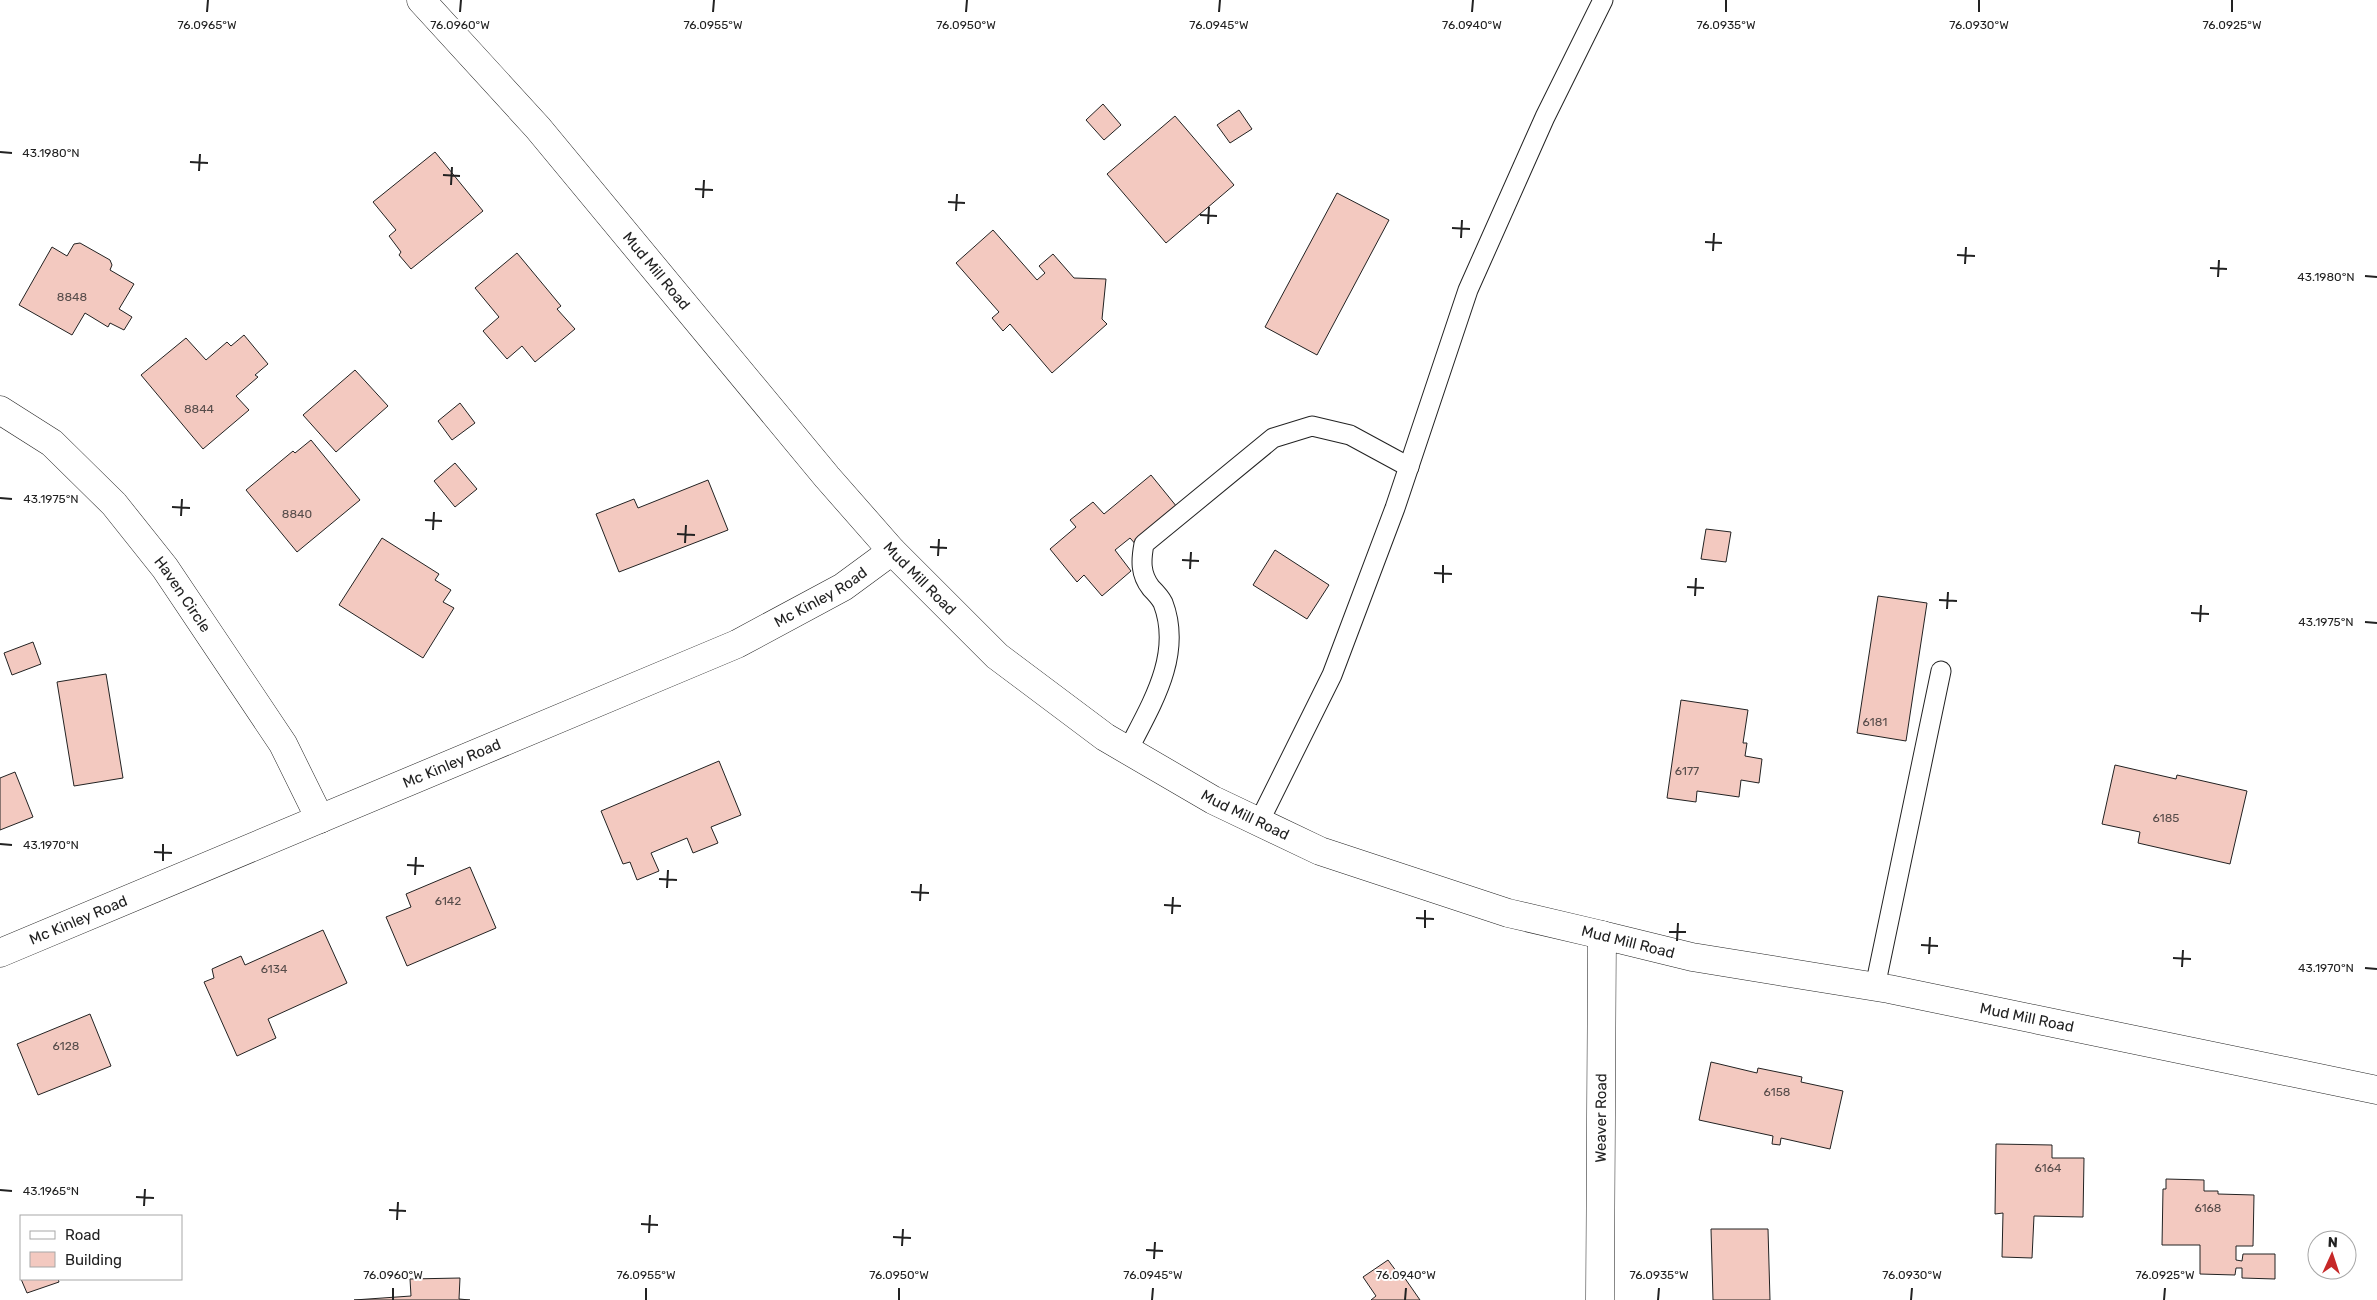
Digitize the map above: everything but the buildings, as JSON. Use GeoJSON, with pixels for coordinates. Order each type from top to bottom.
{"type":"FeatureCollection","features":[{"type":"Feature","properties":{"kind":"street","name":"Mud Mill Road"},"geometry":{"type":"LineString","coordinates":[[422,0],[538,128],[827,476],[892,551],[997,656],[1106,737],[1213,800],[1320,851],[1508,913],[1692,957],[1875,987],[2377,1090]]}},
{"type":"Feature","properties":{"kind":"street","name":"Haven Circle"},"geometry":{"type":"LineString","coordinates":[[0,410],[52,443],[114,504],[171,576],[283,744],[320,819]]}},
{"type":"Feature","properties":{"kind":"street","name":"Mc Kinley Road"},"geometry":{"type":"LineString","coordinates":[[0,953],[737,644],[843,587],[892,551]]}},
{"type":"Feature","properties":{"kind":"street","name":"Weaver Road"},"geometry":{"type":"LineString","coordinates":[[1600,1300],[1602,935]]}},
{"type":"Feature","properties":{"kind":"lane"},"geometry":{"type":"LineString","coordinates":[[1259,822],[1332,675],[1409,467],[1468,290],[1545,117],[1603,0]]}},
{"type":"Feature","properties":{"kind":"lane"},"geometry":{"type":"LineString","coordinates":[[1128,750],[1164,677],[1170,635],[1162,601],[1145,580],[1141,562],[1144,544],[1273,438],[1312,426],[1350,435],[1409,467]]}},
{"type":"Feature","properties":{"kind":"lane"},"geometry":{"type":"LineString","coordinates":[[1875,987],[1941,671]]}}]}
